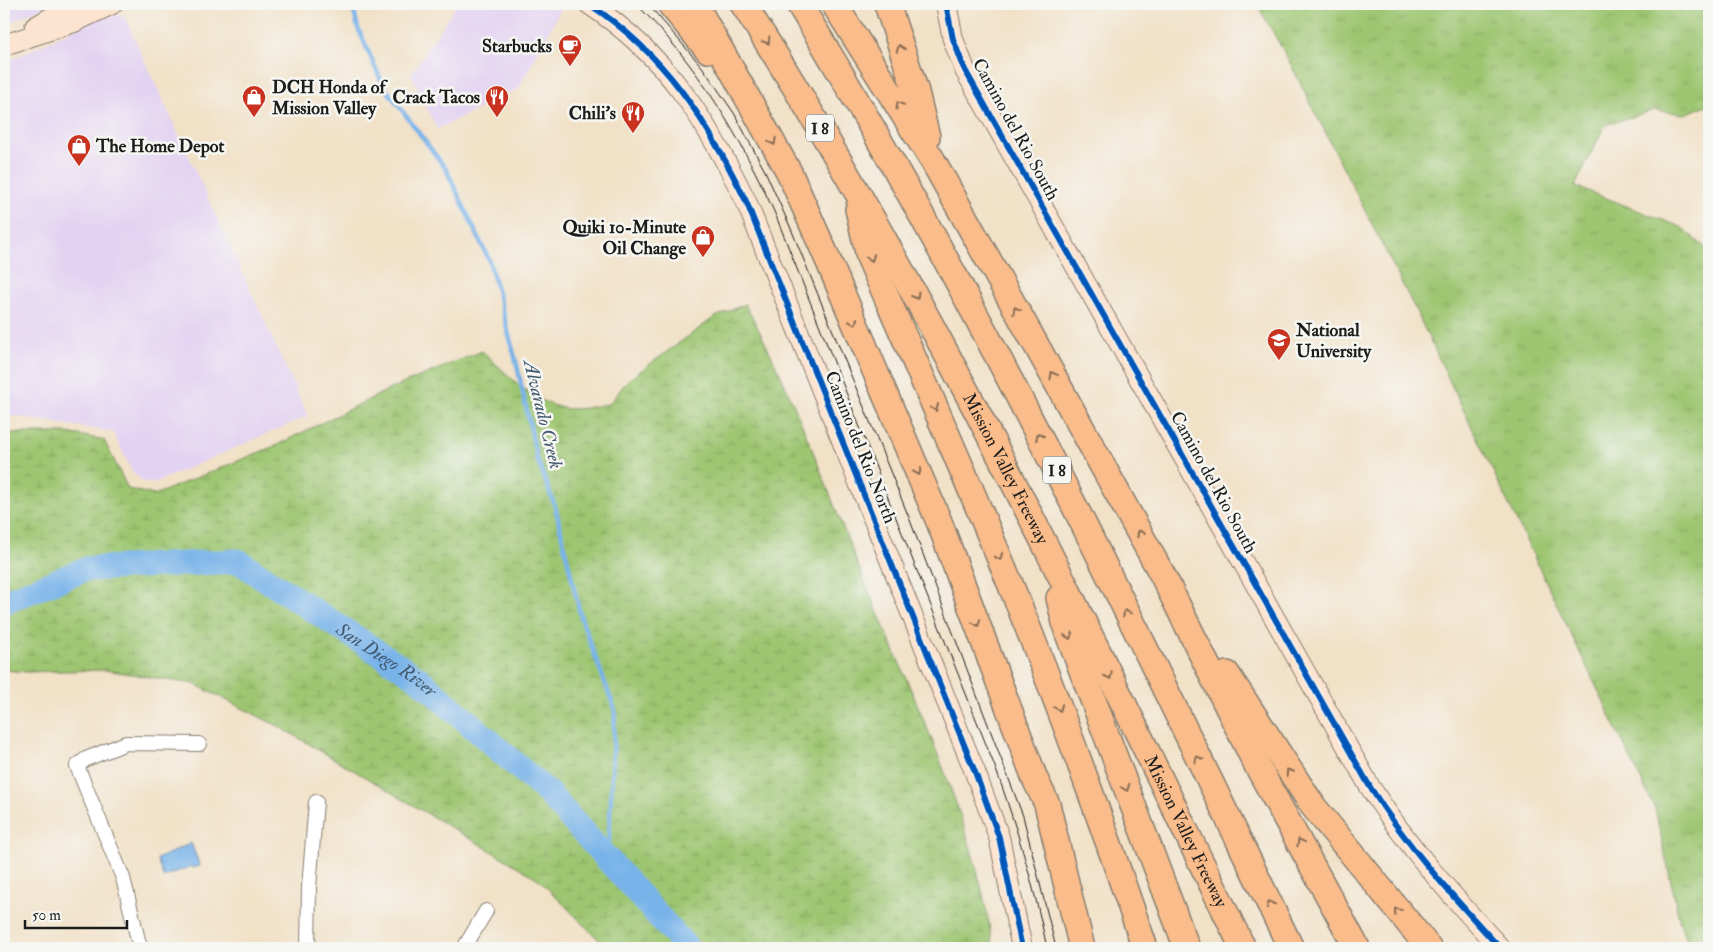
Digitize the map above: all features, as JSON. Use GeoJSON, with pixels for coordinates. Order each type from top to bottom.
{"type":"FeatureCollection","features":[{"type":"Feature","properties":{"kind":"highway"},"geometry":{"type":"LineString","coordinates":[[670,4],[750,99]]}},
{"type":"Feature","properties":{"kind":"highway"},"geometry":{"type":"LineString","coordinates":[[695,4],[750,99],[789,172],[940,524],[1035,779],[1047,804],[1082,948]]}},
{"type":"Feature","properties":{"kind":"highway","name":"Mission Valley Freeway"},"geometry":{"type":"LineString","coordinates":[[743,4],[850,177],[933,327],[1048,554],[1243,948]]}},
{"type":"Feature","properties":{"kind":"highway","name":"I 8"},"geometry":{"type":"LineString","coordinates":[[799,4],[898,174],[1007,372],[1291,948]]}},
{"type":"Feature","properties":{"kind":"highway"},"geometry":{"type":"LineString","coordinates":[[834,4],[933,162],[1163,576],[1254,760],[1357,948]]}},
{"type":"Feature","properties":{"kind":"highway"},"geometry":{"type":"LineString","coordinates":[[886,4],[916,92],[933,162]]}},
{"type":"Feature","properties":{"kind":"highway"},"geometry":{"type":"LineString","coordinates":[[850,177],[870,257],[991,536],[1033,640],[1104,827],[1145,948]]}},
{"type":"Feature","properties":{"kind":"highway"},"geometry":{"type":"LineString","coordinates":[[1048,554],[1067,631],[1187,948]]}},
{"type":"Feature","properties":{"kind":"highway"},"geometry":{"type":"LineString","coordinates":[[1163,576],[1313,806],[1429,948]]}},
{"type":"Feature","properties":{"kind":"highway"},"geometry":{"type":"LineString","coordinates":[[1035,779],[1036,799],[1071,948]]}},
{"type":"Feature","properties":{"kind":"highway"},"geometry":{"type":"LineString","coordinates":[[1324,885],[1368,948]]}},
{"type":"Feature","properties":{"kind":"street"},"geometry":{"type":"LineString","coordinates":[[7,43],[74,4]]}},
{"type":"Feature","properties":{"kind":"street"},"geometry":{"type":"LineString","coordinates":[[7,43],[74,22],[112,4]]}},
{"type":"Feature","properties":{"kind":"street","name":"Camino del Rio North"},"geometry":{"type":"LineString","coordinates":[[589,4],[622,27],[674,79],[719,146],[746,201],[976,772],[999,837],[1022,948]]}},
{"type":"Feature","properties":{"kind":"street","name":"Camino del Rio South"},"geometry":{"type":"LineString","coordinates":[[946,4],[953,39],[965,70],[1370,787],[1394,825],[1416,854],[1500,948]]}},
{"type":"Feature","properties":{"kind":"street"},"geometry":{"type":"LineString","coordinates":[[140,948],[123,878],[77,766],[86,759],[126,743],[199,744]]}},
{"type":"Feature","properties":{"kind":"street"},"geometry":{"type":"LineString","coordinates":[[308,948],[309,887],[316,802]]}},
{"type":"Feature","properties":{"kind":"street"},"geometry":{"type":"LineString","coordinates":[[464,948],[486,911]]}},
{"type":"Feature","properties":{"kind":"shaded area"},"geometry":{"type":"Polygon","coordinates":[[[4,4],[50,4],[4,25],[4,4]]]}},
{"type":"Feature","properties":{"kind":"shaded area"},"geometry":{"type":"Polygon","coordinates":[[[457,4],[556,4],[562,7],[518,89],[437,129],[411,74],[457,4]]]}},
{"type":"Feature","properties":{"kind":"shaded area"},"geometry":{"type":"Polygon","coordinates":[[[118,15],[125,18],[308,416],[154,483],[145,483],[132,472],[113,432],[13,416],[4,420],[4,63],[98,18],[118,15]]]}},
{"type":"Feature","properties":{"kind":"green space"},"geometry":{"type":"Polygon","coordinates":[[[1257,4],[1709,4],[1709,104],[1685,114],[1654,110],[1605,125],[1575,186],[1681,227],[1709,251],[1709,948],[1690,948],[1680,923],[1655,809],[1416,311],[1288,59],[1257,4]]]}},
{"type":"Feature","properties":{"kind":"green space"},"geometry":{"type":"Polygon","coordinates":[[[745,304],[764,340],[798,415],[859,568],[929,731],[961,816],[974,860],[985,903],[993,948],[607,948],[537,878],[278,726],[194,684],[105,670],[27,672],[4,670],[4,435],[9,433],[67,433],[104,440],[128,489],[154,495],[277,445],[390,389],[482,351],[524,389],[548,403],[574,409],[609,404],[628,380],[715,317],[745,304]]]}},
{"type":"Feature","properties":{"kind":"water"},"geometry":{"type":"Polygon","coordinates":[[[191,843],[200,866],[193,868],[192,866],[163,877],[157,859],[191,843]]]}},
{"type":"Feature","properties":{"kind":"waterway","name":"Alvarado Creek"},"geometry":{"type":"LineString","coordinates":[[352,4],[358,28],[383,85],[446,169],[489,260],[517,365],[537,459],[555,506],[581,618],[615,710],[608,860]]}},
{"type":"Feature","properties":{"kind":"waterway","name":"San Diego River"},"geometry":{"type":"LineString","coordinates":[[4,602],[86,569],[238,561],[419,679],[547,792],[687,948]]}},
{"type":"Feature","properties":{"kind":"tram line"},"geometry":{"type":"LineString","coordinates":[[636,4],[679,51],[716,103],[748,158],[776,216],[995,767],[1024,857],[1047,948]]}},
{"type":"Feature","properties":{"kind":"tram line"},"geometry":{"type":"LineString","coordinates":[[648,4],[703,68],[734,113],[766,173],[792,231],[908,515],[1023,816],[1056,948]]}},
{"type":"Feature","properties":{"kind":"cycle path"},"geometry":{"type":"LineString","coordinates":[[589,4],[641,45],[662,67],[699,116],[746,201],[975,772],[999,837],[1022,948]]}},
{"type":"Feature","properties":{"kind":"cycle path"},"geometry":{"type":"LineString","coordinates":[[946,4],[953,39],[965,70],[1370,787],[1415,850],[1500,948]]}},
{"type":"Feature","properties":{"kind":"place","name":"Starbucks"},"geometry":{"type":"Point","coordinates":[570,67]}},
{"type":"Feature","properties":{"kind":"place","name":"DCH Honda of Mission Valley"},"geometry":{"type":"Point","coordinates":[254,118]}},
{"type":"Feature","properties":{"kind":"place","name":"Crack Tacos"},"geometry":{"type":"Point","coordinates":[497,118]}},
{"type":"Feature","properties":{"kind":"place","name":"Chili's"},"geometry":{"type":"Point","coordinates":[633,134]}},
{"type":"Feature","properties":{"kind":"place","name":"The Home Depot"},"geometry":{"type":"Point","coordinates":[79,167]}},
{"type":"Feature","properties":{"kind":"place","name":"Quiki 10-Minute Oil Change"},"geometry":{"type":"Point","coordinates":[703,258]}},
{"type":"Feature","properties":{"kind":"place","name":"National University"},"geometry":{"type":"Point","coordinates":[1279,361]}}]}
